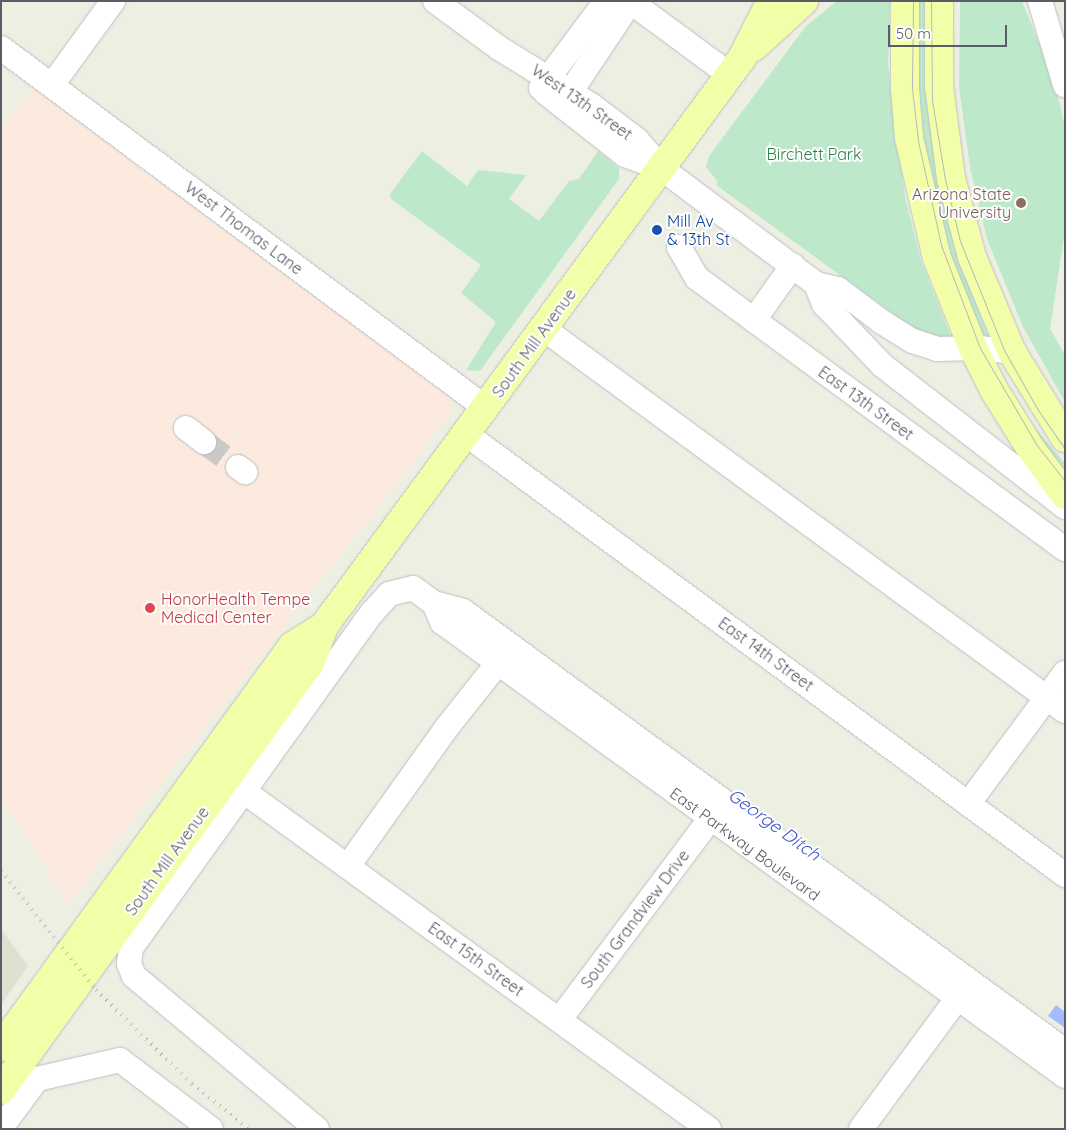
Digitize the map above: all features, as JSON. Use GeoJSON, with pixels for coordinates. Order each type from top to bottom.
{"type":"FeatureCollection","features":[{"type":"Feature","properties":{"kind":"main road","name":"South Mill Avenue"},"geometry":{"type":"LineString","coordinates":[[1,1090],[310,664],[324,626],[736,67],[772,1]]}},
{"type":"Feature","properties":{"kind":"main road","name":"South Mill Avenue"},"geometry":{"type":"LineString","coordinates":[[736,67],[804,1]]}},
{"type":"Feature","properties":{"kind":"main road"},"geometry":{"type":"LineString","coordinates":[[905,1],[905,88],[918,183],[937,258],[974,348],[1029,446],[1065,495]]}},
{"type":"Feature","properties":{"kind":"main road"},"geometry":{"type":"LineString","coordinates":[[939,1],[940,86],[950,178],[972,257],[1012,352],[1065,438]]}},
{"type":"Feature","properties":{"kind":"main road","name":"South Mill Avenue"},"geometry":{"type":"LineString","coordinates":[[1,1047],[292,646],[324,626]]}},
{"type":"Feature","properties":{"kind":"street"},"geometry":{"type":"LineString","coordinates":[[52,85],[114,1]]}},
{"type":"Feature","properties":{"kind":"street","name":"West 13th Street"},"geometry":{"type":"LineString","coordinates":[[435,1],[499,48],[517,69],[591,105],[637,140],[661,168]]}},
{"type":"Feature","properties":{"kind":"street"},"geometry":{"type":"LineString","coordinates":[[545,84],[606,1]]}},
{"type":"Feature","properties":{"kind":"street"},"geometry":{"type":"LineString","coordinates":[[1040,1],[1058,35],[1065,85]]}},
{"type":"Feature","properties":{"kind":"street"},"geometry":{"type":"LineString","coordinates":[[569,94],[627,7],[635,6],[736,67]]}},
{"type":"Feature","properties":{"kind":"street","name":"West Thomas Lane"},"geometry":{"type":"LineString","coordinates":[[1,48],[486,408]]}},
{"type":"Feature","properties":{"kind":"street","name":"West 13th Street"},"geometry":{"type":"LineString","coordinates":[[545,84],[624,155],[661,168]]}},
{"type":"Feature","properties":{"kind":"street"},"geometry":{"type":"LineString","coordinates":[[661,168],[816,284],[824,304],[882,365],[1065,507]]}},
{"type":"Feature","properties":{"kind":"street","name":"East 13th Street"},"geometry":{"type":"LineString","coordinates":[[679,247],[697,278],[1065,549]]}},
{"type":"Feature","properties":{"kind":"street"},"geometry":{"type":"LineString","coordinates":[[754,320],[793,265]]}},
{"type":"Feature","properties":{"kind":"street"},"geometry":{"type":"LineString","coordinates":[[816,284],[838,288],[913,341],[938,350],[974,348],[1012,352]]}},
{"type":"Feature","properties":{"kind":"street"},"geometry":{"type":"LineString","coordinates":[[544,329],[1056,705]]}},
{"type":"Feature","properties":{"kind":"street","name":"East 14th Street"},"geometry":{"type":"LineString","coordinates":[[466,434],[1065,875]]}},
{"type":"Feature","properties":{"kind":"street","name":"East Parkway Boulevard"},"geometry":{"type":"LineString","coordinates":[[388,594],[413,588],[434,603],[463,611],[1065,1051]]}},
{"type":"Feature","properties":{"kind":"street","name":"South Mill Avenue"},"geometry":{"type":"LineString","coordinates":[[316,1129],[144,986],[134,976],[129,964],[132,948],[141,931],[242,790],[388,594]]}},
{"type":"Feature","properties":{"kind":"street","name":"East Parkway Boulevard"},"geometry":{"type":"LineString","coordinates":[[434,603],[442,622],[1065,1076]]}},
{"type":"Feature","properties":{"kind":"street"},"geometry":{"type":"LineString","coordinates":[[348,866],[498,663]]}},
{"type":"Feature","properties":{"kind":"street"},"geometry":{"type":"LineString","coordinates":[[968,804],[1056,705],[1065,673]]}},
{"type":"Feature","properties":{"kind":"street","name":"East 15th Street"},"geometry":{"type":"LineString","coordinates":[[242,790],[709,1129]]}},
{"type":"Feature","properties":{"kind":"street","name":"South Grandview Drive"},"geometry":{"type":"LineString","coordinates":[[560,1019],[710,819]]}},
{"type":"Feature","properties":{"kind":"street"},"geometry":{"type":"LineString","coordinates":[[860,1129],[957,999]]}},
{"type":"Feature","properties":{"kind":"street"},"geometry":{"type":"LineString","coordinates":[[1,1128],[37,1078],[120,1060],[211,1129]]}},
{"type":"Feature","properties":{"kind":"shaded area","name":"HonorHealth Tempe Medical Center"},"geometry":{"type":"Polygon","coordinates":[[[33,89],[447,395],[453,411],[68,903],[1,799],[1,129],[33,89]]]}},
{"type":"Feature","properties":{"kind":"shaded area"},"geometry":{"type":"Polygon","coordinates":[[[1,929],[28,966],[1,1005],[1,929]]]}},
{"type":"Feature","properties":{"kind":"green space","name":"Birchett Park"},"geometry":{"type":"Polygon","coordinates":[[[837,1],[890,1],[888,65],[905,197],[921,261],[951,337],[949,339],[924,335],[910,326],[716,185],[718,182],[706,167],[709,156],[806,26],[837,1]]]}},
{"type":"Feature","properties":{"kind":"green space"},"geometry":{"type":"Polygon","coordinates":[[[918,1],[927,1],[926,92],[937,174],[959,259],[989,338],[980,331],[951,260],[928,174],[919,90],[918,1]]]}},
{"type":"Feature","properties":{"kind":"green space","name":"Arizona State University"},"geometry":{"type":"Polygon","coordinates":[[[960,1],[1022,1],[1055,83],[1065,127],[1065,231],[1050,329],[1065,355],[1065,402],[1023,327],[987,239],[970,168],[959,87],[960,1]]]}},
{"type":"Feature","properties":{"kind":"green space"},"geometry":{"type":"Polygon","coordinates":[[[422,151],[467,186],[478,170],[526,175],[509,199],[539,221],[569,181],[579,179],[598,151],[619,168],[619,179],[480,371],[466,370],[496,322],[461,293],[481,265],[391,199],[390,194],[422,151]]]}},
{"type":"Feature","properties":{"kind":"green space"},"geometry":{"type":"Polygon","coordinates":[[[999,371],[1030,422],[1065,463],[1065,474],[1022,414],[999,371]]]}},
{"type":"Feature","properties":{"kind":"water"},"geometry":{"type":"Polygon","coordinates":[[[1056,1005],[1065,1012],[1065,1028],[1048,1016],[1056,1005]]]}},
{"type":"Feature","properties":{"kind":"tunnel"},"geometry":{"type":"LineString","coordinates":[[204,442],[238,467]]}},
{"type":"Feature","properties":{"kind":"tram line"},"geometry":{"type":"LineString","coordinates":[[913,1],[912,88],[918,141],[941,245],[980,348],[1036,444],[1065,481]]}},
{"type":"Feature","properties":{"kind":"tram line"},"geometry":{"type":"LineString","coordinates":[[931,1],[932,100],[945,179],[960,241],[1004,350],[1038,410],[1065,449]]}},
{"type":"Feature","properties":{"kind":"railway"},"geometry":{"type":"LineString","coordinates":[[1,871],[96,990],[192,1084],[249,1129]]}},
{"type":"Feature","properties":{"kind":"place","name":"Arizona State University"},"geometry":{"type":"Point","coordinates":[1021,203]}},
{"type":"Feature","properties":{"kind":"place","name":"Mill Av & 13th St"},"geometry":{"type":"Point","coordinates":[657,230]}},
{"type":"Feature","properties":{"kind":"place","name":"HonorHealth Tempe Medical Center"},"geometry":{"type":"Point","coordinates":[150,608]}},
{"type":"Feature","properties":{"kind":"water label","name":"George Ditch"},"geometry":{"type":"Point","coordinates":[774,825]}}]}
